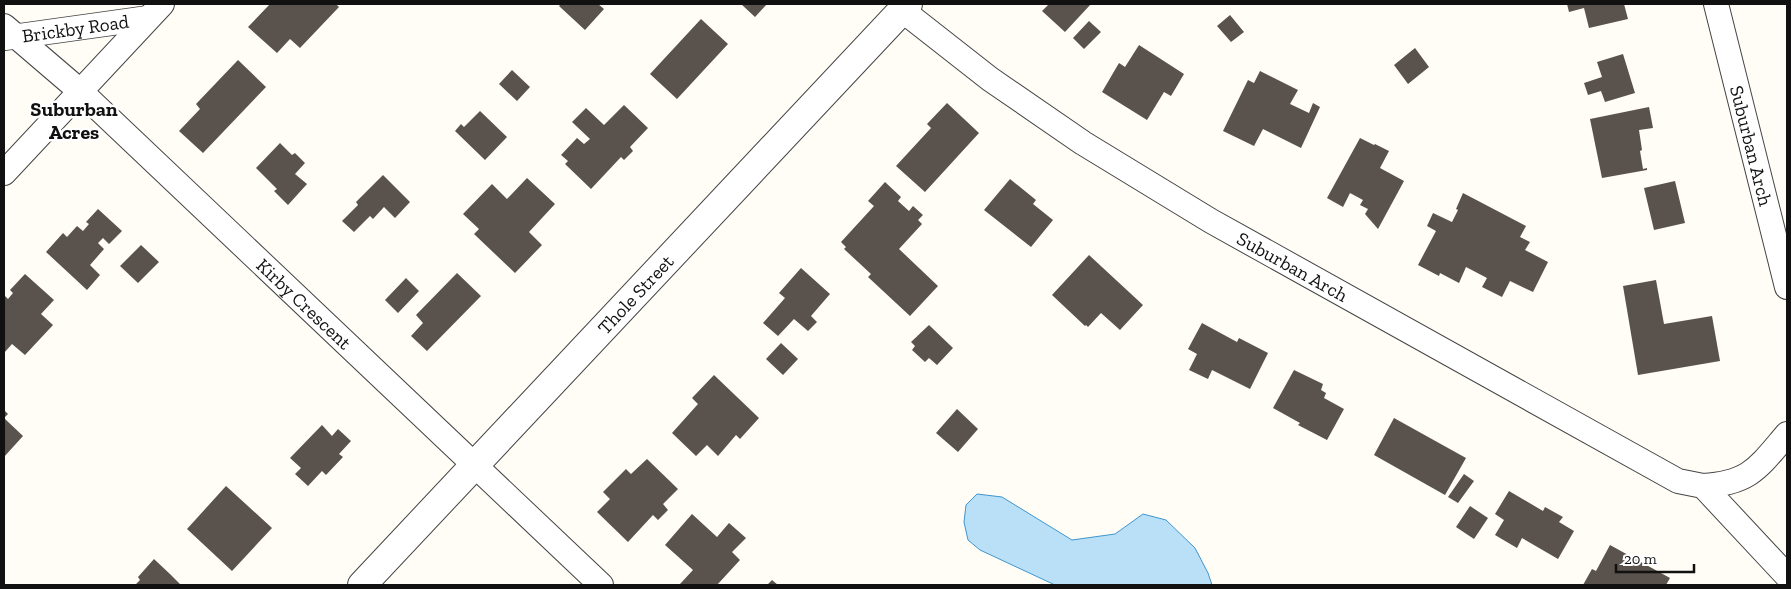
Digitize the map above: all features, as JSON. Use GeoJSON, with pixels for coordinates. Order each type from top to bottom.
{"type":"FeatureCollection","features":[{"type":"Feature","properties":{"kind":"street","name":"Suburban Arch"},"geometry":{"type":"LineString","coordinates":[[1716,4],[1787,287]]}},
{"type":"Feature","properties":{"kind":"street","name":"Suburban Arch"},"geometry":{"type":"LineString","coordinates":[[905,7],[990,79],[1082,143],[1211,221],[1678,481],[1703,486],[1725,485],[1745,477],[1759,467],[1787,434]]}},
{"type":"Feature","properties":{"kind":"street","name":"Thole Street"},"geometry":{"type":"LineString","coordinates":[[362,585],[905,7]]}},
{"type":"Feature","properties":{"kind":"street"},"geometry":{"type":"LineString","coordinates":[[4,173],[155,11]]}},
{"type":"Feature","properties":{"kind":"street","name":"Brickby Road"},"geometry":{"type":"LineString","coordinates":[[8,34],[155,11]]}},
{"type":"Feature","properties":{"kind":"street","name":"Kirby Crescent"},"geometry":{"type":"LineString","coordinates":[[8,34],[80,91],[601,585]]}},
{"type":"Feature","properties":{"kind":"street"},"geometry":{"type":"LineString","coordinates":[[1703,486],[1787,576]]}},
{"type":"Feature","properties":{"kind":"water"},"geometry":{"type":"Polygon","coordinates":[[[977,494],[1002,497],[1072,540],[1115,534],[1143,514],[1166,520],[1195,548],[1212,585],[1055,585],[980,550],[968,540],[964,522],[966,505],[977,494]]]}},
{"type":"Feature","properties":{"kind":"building"},"geometry":{"type":"Polygon","coordinates":[[[270,4],[336,4],[339,7],[300,48],[290,39],[277,53],[248,27],[270,4]]]}},
{"type":"Feature","properties":{"kind":"building"},"geometry":{"type":"Polygon","coordinates":[[[561,4],[598,4],[604,9],[585,30],[559,6],[561,4]]]}},
{"type":"Feature","properties":{"kind":"building"},"geometry":{"type":"Polygon","coordinates":[[[741,4],[767,4],[755,17],[741,4]]]}},
{"type":"Feature","properties":{"kind":"building"},"geometry":{"type":"Polygon","coordinates":[[[1049,4],[1091,4],[1065,32],[1042,11],[1049,4]]]}},
{"type":"Feature","properties":{"kind":"building"},"geometry":{"type":"Polygon","coordinates":[[[1567,4],[1624,4],[1628,19],[1589,28],[1584,8],[1569,12],[1567,4]]]}},
{"type":"Feature","properties":{"kind":"building"},"geometry":{"type":"Polygon","coordinates":[[[1230,15],[1244,32],[1231,42],[1217,26],[1230,15]]]}},
{"type":"Feature","properties":{"kind":"building"},"geometry":{"type":"Polygon","coordinates":[[[701,19],[728,44],[677,99],[650,74],[701,19]]]}},
{"type":"Feature","properties":{"kind":"building"},"geometry":{"type":"Polygon","coordinates":[[[1089,21],[1101,32],[1084,49],[1073,38],[1089,21]]]}},
{"type":"Feature","properties":{"kind":"building"},"geometry":{"type":"Polygon","coordinates":[[[1139,45],[1184,74],[1171,96],[1164,92],[1147,120],[1102,92],[1119,63],[1125,67],[1139,45]]]}},
{"type":"Feature","properties":{"kind":"building"},"geometry":{"type":"Polygon","coordinates":[[[1415,48],[1429,67],[1408,84],[1394,65],[1415,48]]]}},
{"type":"Feature","properties":{"kind":"building"},"geometry":{"type":"Polygon","coordinates":[[[1623,54],[1635,93],[1605,102],[1601,91],[1588,95],[1584,83],[1602,77],[1597,62],[1623,54]]]}},
{"type":"Feature","properties":{"kind":"building"},"geometry":{"type":"Polygon","coordinates":[[[238,60],[266,87],[203,153],[179,131],[200,109],[196,104],[238,60]]]}},
{"type":"Feature","properties":{"kind":"building"},"geometry":{"type":"Polygon","coordinates":[[[512,70],[530,87],[517,101],[499,84],[512,70]]]}},
{"type":"Feature","properties":{"kind":"building"},"geometry":{"type":"Polygon","coordinates":[[[1260,71],[1298,90],[1290,104],[1309,113],[1313,103],[1320,107],[1301,148],[1263,129],[1254,146],[1223,131],[1248,80],[1254,83],[1260,71]]]}},
{"type":"Feature","properties":{"kind":"building"},"geometry":{"type":"Polygon","coordinates":[[[947,103],[979,133],[925,192],[896,166],[931,128],[927,124],[947,103]]]}},
{"type":"Feature","properties":{"kind":"building"},"geometry":{"type":"Polygon","coordinates":[[[624,105],[648,128],[630,147],[633,151],[624,160],[621,157],[591,189],[565,164],[568,161],[561,155],[577,138],[584,144],[590,139],[572,122],[586,108],[604,125],[624,105]]]}},
{"type":"Feature","properties":{"kind":"building"},"geometry":{"type":"Polygon","coordinates":[[[1649,107],[1653,128],[1639,130],[1643,169],[1647,168],[1647,170],[1602,178],[1590,119],[1649,107]]]}},
{"type":"Feature","properties":{"kind":"building"},"geometry":{"type":"Polygon","coordinates":[[[480,111],[507,137],[485,160],[455,131],[461,124],[464,127],[480,111]]]}},
{"type":"Feature","properties":{"kind":"building"},"geometry":{"type":"Polygon","coordinates":[[[1360,138],[1389,151],[1380,168],[1404,181],[1378,229],[1365,214],[1368,209],[1360,205],[1363,200],[1350,193],[1343,207],[1327,198],[1360,138]]]}},
{"type":"Feature","properties":{"kind":"building"},"geometry":{"type":"Polygon","coordinates":[[[280,143],[292,155],[295,153],[305,163],[295,174],[307,184],[288,205],[274,191],[277,189],[256,168],[280,143]]]}},
{"type":"Feature","properties":{"kind":"building"},"geometry":{"type":"Polygon","coordinates":[[[383,175],[410,202],[395,218],[384,207],[373,219],[370,216],[354,232],[342,221],[358,205],[356,202],[383,175]]]}},
{"type":"Feature","properties":{"kind":"building"},"geometry":{"type":"Polygon","coordinates":[[[527,178],[555,204],[529,232],[542,245],[515,273],[474,234],[479,229],[463,214],[492,184],[507,199],[527,178]]]}},
{"type":"Feature","properties":{"kind":"building"},"geometry":{"type":"Polygon","coordinates":[[[1010,179],[1036,200],[1033,204],[1053,220],[1031,247],[984,210],[1010,179]]]}},
{"type":"Feature","properties":{"kind":"building"},"geometry":{"type":"Polygon","coordinates":[[[1675,181],[1685,223],[1654,230],[1644,188],[1675,181]]]}},
{"type":"Feature","properties":{"kind":"building"},"geometry":{"type":"Polygon","coordinates":[[[885,182],[901,197],[898,201],[909,211],[913,206],[923,215],[918,220],[922,224],[899,249],[938,286],[910,316],[868,277],[871,274],[844,249],[846,247],[841,242],[874,206],[868,201],[885,182]]]}},
{"type":"Feature","properties":{"kind":"building"},"geometry":{"type":"Polygon","coordinates":[[[1463,193],[1526,226],[1520,237],[1530,242],[1525,250],[1548,262],[1533,292],[1510,281],[1502,297],[1482,287],[1487,278],[1466,267],[1459,283],[1440,273],[1439,276],[1418,265],[1436,231],[1427,226],[1433,213],[1452,222],[1463,193]]]}},
{"type":"Feature","properties":{"kind":"building"},"geometry":{"type":"Polygon","coordinates":[[[98,209],[122,231],[109,244],[103,238],[98,243],[104,249],[90,265],[100,275],[87,290],[46,252],[63,233],[67,237],[77,226],[83,231],[89,224],[86,222],[98,209]]]}},
{"type":"Feature","properties":{"kind":"building"},"geometry":{"type":"Polygon","coordinates":[[[141,245],[159,262],[138,283],[120,266],[141,245]]]}},
{"type":"Feature","properties":{"kind":"building"},"geometry":{"type":"Polygon","coordinates":[[[1089,255],[1143,305],[1120,330],[1101,313],[1088,327],[1085,326],[1052,295],[1089,255]]]}},
{"type":"Feature","properties":{"kind":"building"},"geometry":{"type":"Polygon","coordinates":[[[801,268],[830,294],[811,316],[817,322],[808,331],[794,319],[778,336],[763,323],[785,298],[779,293],[801,268]]]}},
{"type":"Feature","properties":{"kind":"building"},"geometry":{"type":"Polygon","coordinates":[[[457,273],[481,296],[427,351],[411,336],[423,323],[416,315],[457,273]]]}},
{"type":"Feature","properties":{"kind":"building"},"geometry":{"type":"Polygon","coordinates":[[[25,274],[54,300],[41,314],[53,325],[25,355],[12,344],[4,353],[4,295],[8,299],[13,293],[10,290],[25,274]]]}},
{"type":"Feature","properties":{"kind":"building"},"geometry":{"type":"Polygon","coordinates":[[[406,278],[419,291],[398,313],[385,300],[406,278]]]}},
{"type":"Feature","properties":{"kind":"building"},"geometry":{"type":"Polygon","coordinates":[[[1656,280],[1664,324],[1712,316],[1720,361],[1638,375],[1623,286],[1656,280]]]}},
{"type":"Feature","properties":{"kind":"building"},"geometry":{"type":"Polygon","coordinates":[[[1202,323],[1237,342],[1239,338],[1268,353],[1250,389],[1212,370],[1208,379],[1189,370],[1197,354],[1188,349],[1202,323]]]}},
{"type":"Feature","properties":{"kind":"building"},"geometry":{"type":"Polygon","coordinates":[[[929,325],[953,348],[937,365],[929,358],[925,362],[912,350],[915,346],[911,342],[929,325]]]}},
{"type":"Feature","properties":{"kind":"building"},"geometry":{"type":"Polygon","coordinates":[[[781,343],[798,359],[783,375],[766,359],[781,343]]]}},
{"type":"Feature","properties":{"kind":"building"},"geometry":{"type":"Polygon","coordinates":[[[1294,370],[1323,384],[1321,390],[1326,393],[1324,398],[1344,409],[1327,440],[1298,425],[1300,423],[1273,408],[1294,370]]]}},
{"type":"Feature","properties":{"kind":"building"},"geometry":{"type":"Polygon","coordinates":[[[714,375],[759,418],[740,439],[736,435],[718,456],[707,445],[696,456],[672,433],[698,404],[692,398],[714,375]]]}},
{"type":"Feature","properties":{"kind":"building"},"geometry":{"type":"Polygon","coordinates":[[[957,409],[978,429],[958,452],[936,433],[957,409]]]}},
{"type":"Feature","properties":{"kind":"building"},"geometry":{"type":"Polygon","coordinates":[[[4,410],[8,414],[4,418],[4,410]]]}},
{"type":"Feature","properties":{"kind":"building"},"geometry":{"type":"Polygon","coordinates":[[[4,418],[23,436],[4,457],[4,418]]]}},
{"type":"Feature","properties":{"kind":"building"},"geometry":{"type":"Polygon","coordinates":[[[1394,418],[1466,458],[1445,495],[1374,455],[1394,418]]]}},
{"type":"Feature","properties":{"kind":"building"},"geometry":{"type":"Polygon","coordinates":[[[322,425],[332,436],[338,429],[351,441],[339,454],[343,457],[326,475],[322,471],[308,486],[295,474],[301,468],[290,458],[322,425]]]}},
{"type":"Feature","properties":{"kind":"building"},"geometry":{"type":"Polygon","coordinates":[[[647,459],[678,489],[663,504],[668,510],[658,520],[653,515],[628,542],[597,512],[610,499],[603,492],[626,469],[631,474],[647,459]]]}},
{"type":"Feature","properties":{"kind":"building"},"geometry":{"type":"Polygon","coordinates":[[[1464,474],[1474,481],[1458,503],[1448,497],[1464,474]]]}},
{"type":"Feature","properties":{"kind":"building"},"geometry":{"type":"Polygon","coordinates":[[[226,486],[272,528],[232,571],[187,529],[226,486]]]}},
{"type":"Feature","properties":{"kind":"building"},"geometry":{"type":"Polygon","coordinates":[[[1509,491],[1543,511],[1545,507],[1563,517],[1559,522],[1574,531],[1558,559],[1522,538],[1517,548],[1495,535],[1504,520],[1495,514],[1509,491]]]}},
{"type":"Feature","properties":{"kind":"building"},"geometry":{"type":"Polygon","coordinates":[[[1470,506],[1488,518],[1474,539],[1456,527],[1470,506]]]}},
{"type":"Feature","properties":{"kind":"building"},"geometry":{"type":"Polygon","coordinates":[[[692,514],[717,537],[729,523],[746,538],[732,552],[740,560],[717,585],[681,585],[693,570],[665,545],[692,514]]]}},
{"type":"Feature","properties":{"kind":"building"},"geometry":{"type":"Polygon","coordinates":[[[1610,545],[1670,578],[1666,585],[1583,585],[1592,569],[1596,571],[1610,545]]]}},
{"type":"Feature","properties":{"kind":"building"},"geometry":{"type":"Polygon","coordinates":[[[154,559],[181,585],[135,585],[140,580],[138,577],[154,559]]]}},
{"type":"Feature","properties":{"kind":"building"},"geometry":{"type":"Polygon","coordinates":[[[772,580],[778,585],[767,585],[772,580]]]}},
{"type":"Feature","properties":{"kind":"district","name":"Suburban Acres"},"geometry":{"type":"Point","coordinates":[74,120]}}]}
